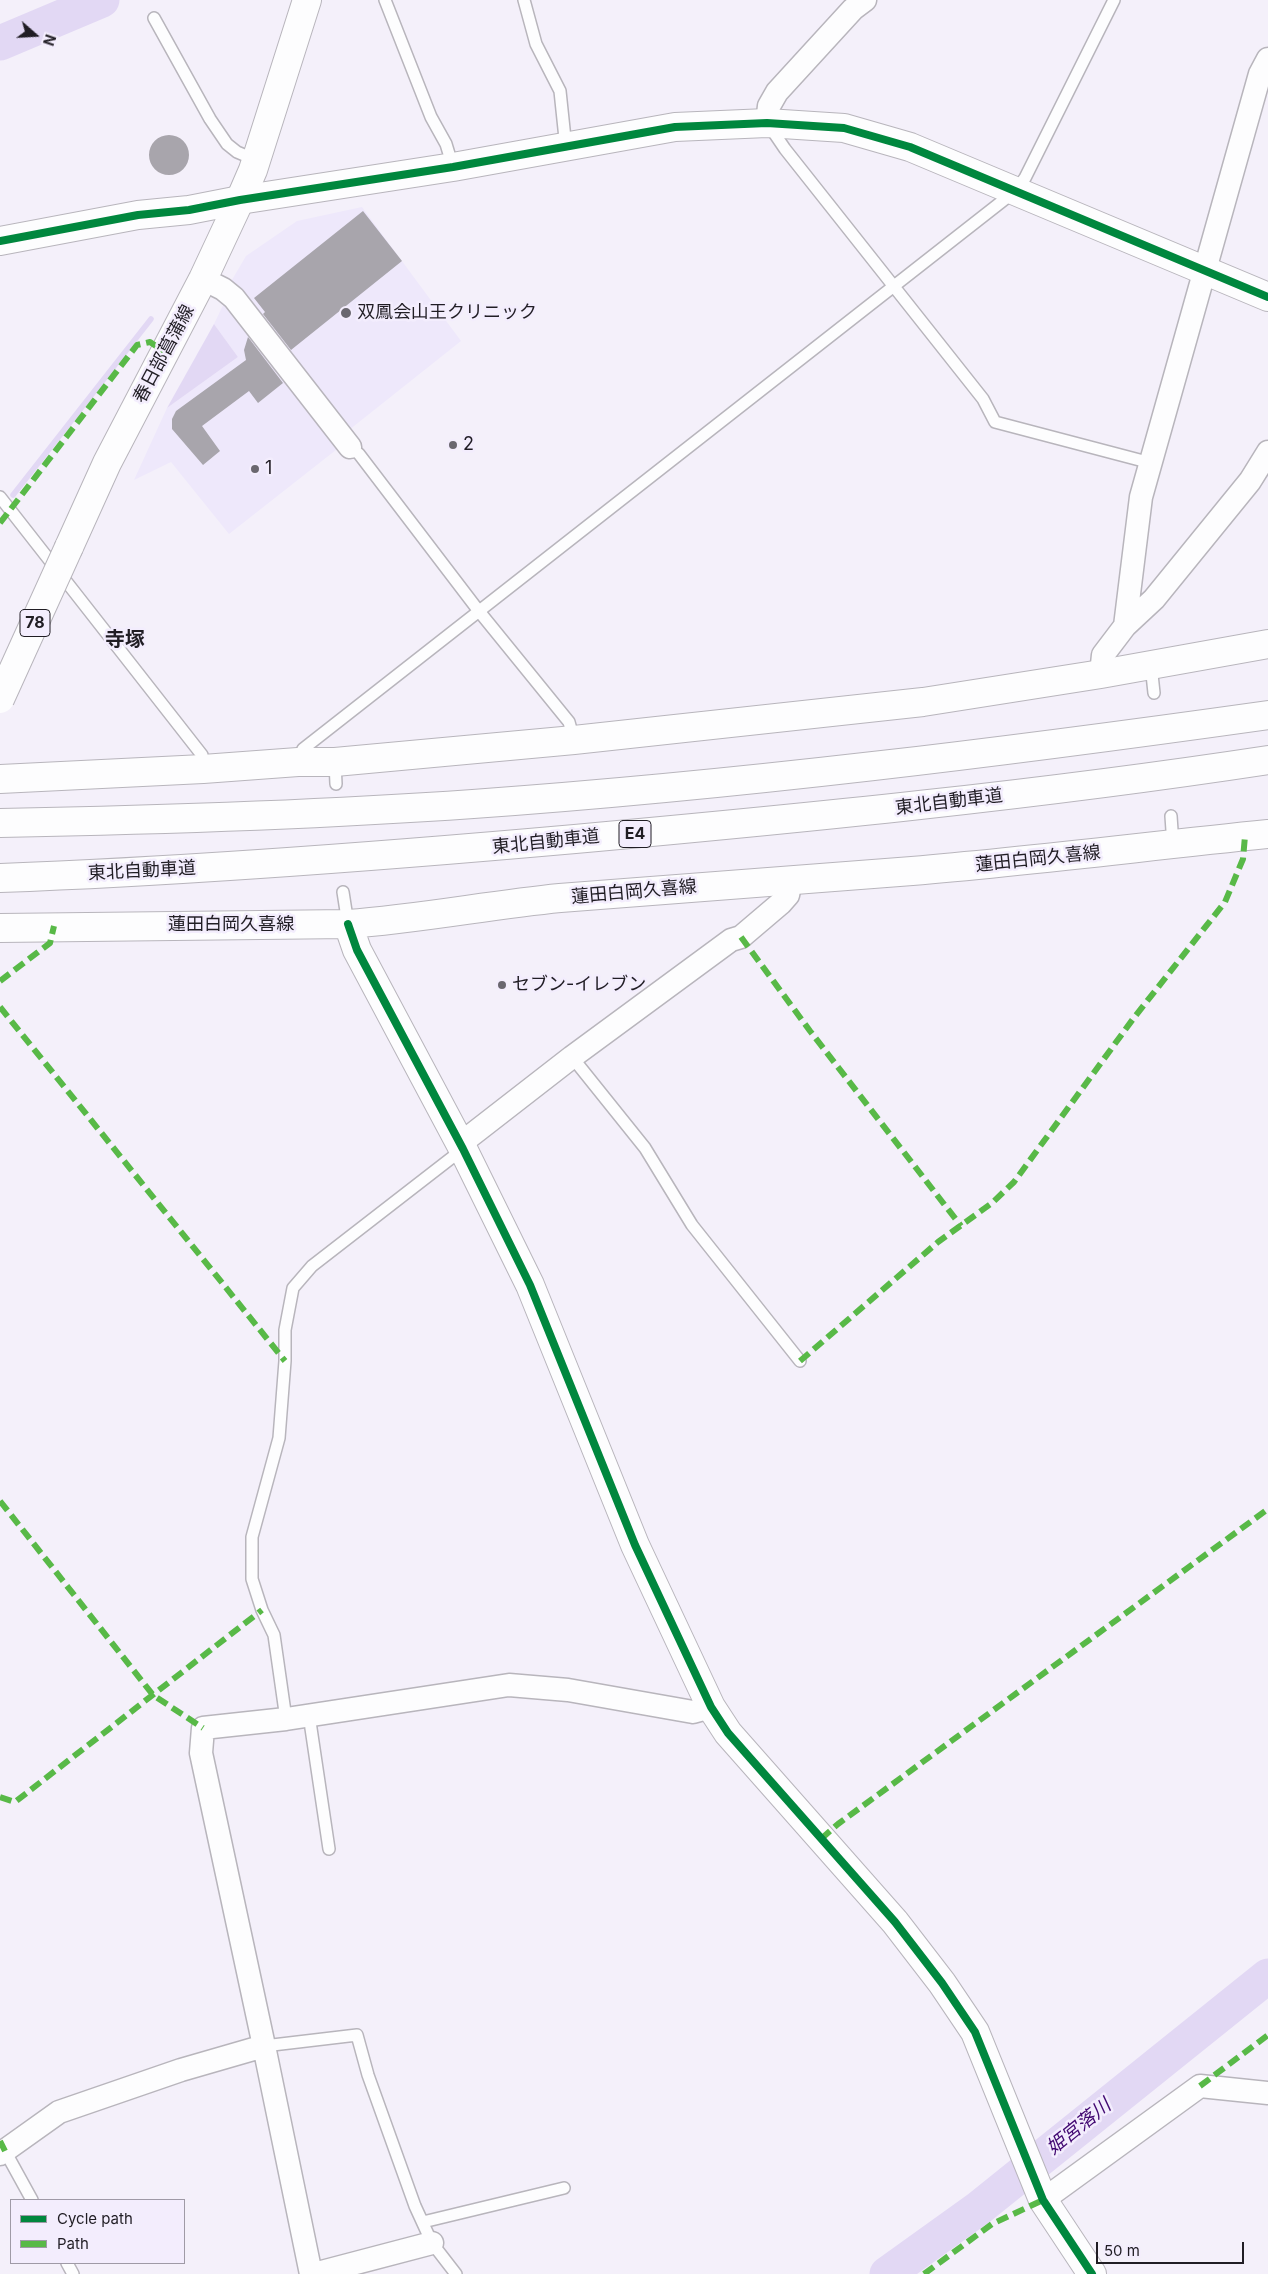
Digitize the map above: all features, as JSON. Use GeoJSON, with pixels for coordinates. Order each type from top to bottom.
{"type":"FeatureCollection","features":[{"type":"Feature","properties":{"kind":"main road","name":"春日部菖蒲線"},"geometry":{"type":"LineString","coordinates":[[0,699],[107,463],[204,279],[240,200],[256,160],[307,0]]}},
{"type":"Feature","properties":{"kind":"main road"},"geometry":{"type":"LineString","coordinates":[[0,241],[112,220],[189,210],[240,200],[566,148],[675,127],[767,123],[844,128],[910,147],[1268,297]]}},
{"type":"Feature","properties":{"kind":"main road"},"geometry":{"type":"LineString","coordinates":[[0,780],[298,762],[335,773],[574,740],[923,702],[1101,674],[1268,644]]}},
{"type":"Feature","properties":{"kind":"main road"},"geometry":{"type":"LineString","coordinates":[[0,823],[305,813],[473,804],[718,782],[910,762],[1268,714]]}},
{"type":"Feature","properties":{"kind":"main road","name":"東北自動車道"},"geometry":{"type":"LineString","coordinates":[[0,878],[302,863],[477,849],[815,817],[1052,790],[1268,760]]}},
{"type":"Feature","properties":{"kind":"main road","name":"蓮田白岡久喜線"},"geometry":{"type":"LineString","coordinates":[[0,928],[348,924],[388,921],[477,907],[550,899],[1065,857],[1268,834]]}},
{"type":"Feature","properties":{"kind":"main road"},"geometry":{"type":"LineString","coordinates":[[348,924],[357,950],[461,1146],[530,1285],[635,1545],[711,1707],[728,1733],[895,1922],[942,1983],[975,2032],[1043,2200],[1092,2274]]}},
{"type":"Feature","properties":{"kind":"street"},"geometry":{"type":"LineString","coordinates":[[767,123],[770,106],[777,92],[853,9],[865,0]]}},
{"type":"Feature","properties":{"kind":"street"},"geometry":{"type":"LineString","coordinates":[[1125,626],[1141,497],[1260,74],[1268,59]]}},
{"type":"Feature","properties":{"kind":"street"},"geometry":{"type":"LineString","coordinates":[[204,279],[223,289],[234,298],[350,447]]}},
{"type":"Feature","properties":{"kind":"street"},"geometry":{"type":"LineString","coordinates":[[1101,674],[1103,655],[1125,626],[1154,599],[1250,481],[1268,452]]}},
{"type":"Feature","properties":{"kind":"street"},"geometry":{"type":"LineString","coordinates":[[461,1146],[572,1057],[731,940],[741,937],[788,896],[791,880]]}},
{"type":"Feature","properties":{"kind":"street"},"geometry":{"type":"LineString","coordinates":[[432,2243],[312,2274],[201,1753],[203,1728],[286,1719],[509,1685],[568,1690],[693,1712],[711,1707]]}},
{"type":"Feature","properties":{"kind":"street"},"geometry":{"type":"LineString","coordinates":[[2,2152],[59,2112],[181,2070],[264,2046]]}},
{"type":"Feature","properties":{"kind":"street"},"geometry":{"type":"LineString","coordinates":[[1043,2200],[1200,2086],[1268,2093]]}},
{"type":"Feature","properties":{"kind":"lane"},"geometry":{"type":"LineString","coordinates":[[385,0],[431,117],[446,144],[452,167]]}},
{"type":"Feature","properties":{"kind":"lane"},"geometry":{"type":"LineString","coordinates":[[524,0],[536,44],[560,91],[566,148]]}},
{"type":"Feature","properties":{"kind":"lane"},"geometry":{"type":"LineString","coordinates":[[298,762],[304,749],[478,610],[1014,192],[1025,178],[1114,0]]}},
{"type":"Feature","properties":{"kind":"lane"},"geometry":{"type":"LineString","coordinates":[[154,18],[210,119],[227,144],[236,152],[256,160]]}},
{"type":"Feature","properties":{"kind":"lane"},"geometry":{"type":"LineString","coordinates":[[767,123],[785,149],[892,286],[983,399],[995,422],[1151,463]]}},
{"type":"Feature","properties":{"kind":"lane"},"geometry":{"type":"LineString","coordinates":[[350,447],[359,454],[478,610],[569,722],[574,740]]}},
{"type":"Feature","properties":{"kind":"lane"},"geometry":{"type":"LineString","coordinates":[[0,497],[202,755],[203,769]]}},
{"type":"Feature","properties":{"kind":"lane"},"geometry":{"type":"LineString","coordinates":[[1151,665],[1154,693]]}},
{"type":"Feature","properties":{"kind":"lane"},"geometry":{"type":"LineString","coordinates":[[1171,816],[1174,844]]}},
{"type":"Feature","properties":{"kind":"lane"},"geometry":{"type":"LineString","coordinates":[[343,892],[348,924]]}},
{"type":"Feature","properties":{"kind":"lane"},"geometry":{"type":"LineString","coordinates":[[572,1057],[645,1148],[692,1225],[800,1361]]}},
{"type":"Feature","properties":{"kind":"lane"},"geometry":{"type":"LineString","coordinates":[[286,1719],[274,1635],[262,1610],[252,1579],[252,1537],[279,1438],[286,1361],[285,1330],[293,1288],[312,1266],[461,1146]]}},
{"type":"Feature","properties":{"kind":"lane"},"geometry":{"type":"LineString","coordinates":[[309,1715],[330,1849]]}},
{"type":"Feature","properties":{"kind":"lane"},"geometry":{"type":"LineString","coordinates":[[264,2046],[357,2035],[368,2074],[422,2222],[432,2243],[456,2274]]}},
{"type":"Feature","properties":{"kind":"lane"},"geometry":{"type":"LineString","coordinates":[[2,2152],[31,2199]]}},
{"type":"Feature","properties":{"kind":"lane"},"geometry":{"type":"LineString","coordinates":[[422,2222],[564,2188]]}},
{"type":"Feature","properties":{"kind":"shaded area","name":"双鳳会山王クリニック"},"geometry":{"type":"Polygon","coordinates":[[[362,207],[461,341],[349,430],[229,285],[246,256],[297,221],[362,207]]]}},
{"type":"Feature","properties":{"kind":"shaded area"},"geometry":{"type":"Polygon","coordinates":[[[226,299],[341,446],[229,534],[171,462],[134,480],[167,408],[238,357],[214,324],[226,299]]]}},
{"type":"Feature","properties":{"kind":"shaded area"},"geometry":{"type":"Polygon","coordinates":[[[214,324],[238,357],[167,408],[214,324]]]}},
{"type":"Feature","properties":{"kind":"building"},"geometry":{"type":"Polygon","coordinates":[[[169,135],[183,141],[189,155],[183,169],[169,175],[155,169],[149,155],[155,141],[169,135]]]}},
{"type":"Feature","properties":{"kind":"building"},"geometry":{"type":"Polygon","coordinates":[[[363,211],[402,261],[291,350],[263,314],[265,312],[254,298],[363,211]]]}},
{"type":"Feature","properties":{"kind":"building"},"geometry":{"type":"Polygon","coordinates":[[[248,337],[283,383],[258,403],[249,391],[202,426],[220,451],[203,465],[172,429],[172,419],[176,411],[246,360],[244,350],[248,337]]]}},
{"type":"Feature","properties":{"kind":"waterway"},"geometry":{"type":"LineString","coordinates":[[0,43],[102,0]]}},
{"type":"Feature","properties":{"kind":"waterway"},"geometry":{"type":"LineString","coordinates":[[13,495],[151,319]]}},
{"type":"Feature","properties":{"kind":"waterway","name":"姫宮落川"},"geometry":{"type":"LineString","coordinates":[[887,2274],[979,2208],[1268,1976]]}},
{"type":"Feature","properties":{"kind":"marked path"},"geometry":{"type":"LineString","coordinates":[[0,523],[137,345],[150,342],[165,352]]}},
{"type":"Feature","properties":{"kind":"marked path"},"geometry":{"type":"LineString","coordinates":[[800,1361],[938,1242],[992,1203],[1014,1182],[1133,1019],[1225,902],[1243,859],[1245,836]]}},
{"type":"Feature","properties":{"kind":"marked path"},"geometry":{"type":"LineString","coordinates":[[0,981],[50,943],[54,926]]}},
{"type":"Feature","properties":{"kind":"marked path"},"geometry":{"type":"LineString","coordinates":[[741,937],[810,1031],[961,1226]]}},
{"type":"Feature","properties":{"kind":"marked path"},"geometry":{"type":"LineString","coordinates":[[0,1007],[285,1361]]}},
{"type":"Feature","properties":{"kind":"marked path"},"geometry":{"type":"LineString","coordinates":[[0,1501],[153,1695],[203,1728]]}},
{"type":"Feature","properties":{"kind":"marked path"},"geometry":{"type":"LineString","coordinates":[[821,1839],[838,1824],[1268,1509]]}},
{"type":"Feature","properties":{"kind":"marked path"},"geometry":{"type":"LineString","coordinates":[[0,1797],[15,1802],[262,1610]]}},
{"type":"Feature","properties":{"kind":"marked path"},"geometry":{"type":"LineString","coordinates":[[1200,2086],[1268,2035]]}},
{"type":"Feature","properties":{"kind":"marked path"},"geometry":{"type":"LineString","coordinates":[[0,2141],[5,2151]]}},
{"type":"Feature","properties":{"kind":"marked path"},"geometry":{"type":"LineString","coordinates":[[924,2274],[992,2224],[1043,2200]]}},
{"type":"Feature","properties":{"kind":"cycle path"},"geometry":{"type":"LineString","coordinates":[[0,241],[138,215],[189,210],[240,200],[453,167],[675,127],[767,123],[844,128],[910,147],[1268,297]]}},
{"type":"Feature","properties":{"kind":"cycle path"},"geometry":{"type":"LineString","coordinates":[[348,924],[357,950],[463,1149],[530,1285],[635,1545],[711,1707],[728,1733],[895,1922],[942,1983],[975,2032],[1043,2200],[1092,2274]]}},
{"type":"Feature","properties":{"kind":"place","name":"双鳳会山王クリニック"},"geometry":{"type":"Point","coordinates":[346,313]}},
{"type":"Feature","properties":{"kind":"place","name":"2"},"geometry":{"type":"Point","coordinates":[453,445]}},
{"type":"Feature","properties":{"kind":"place","name":"1"},"geometry":{"type":"Point","coordinates":[255,469]}},
{"type":"Feature","properties":{"kind":"place","name":"セブン-イレブン"},"geometry":{"type":"Point","coordinates":[502,985]}},
{"type":"Feature","properties":{"kind":"district","name":"寺塚"},"geometry":{"type":"Point","coordinates":[125,640]}}]}
